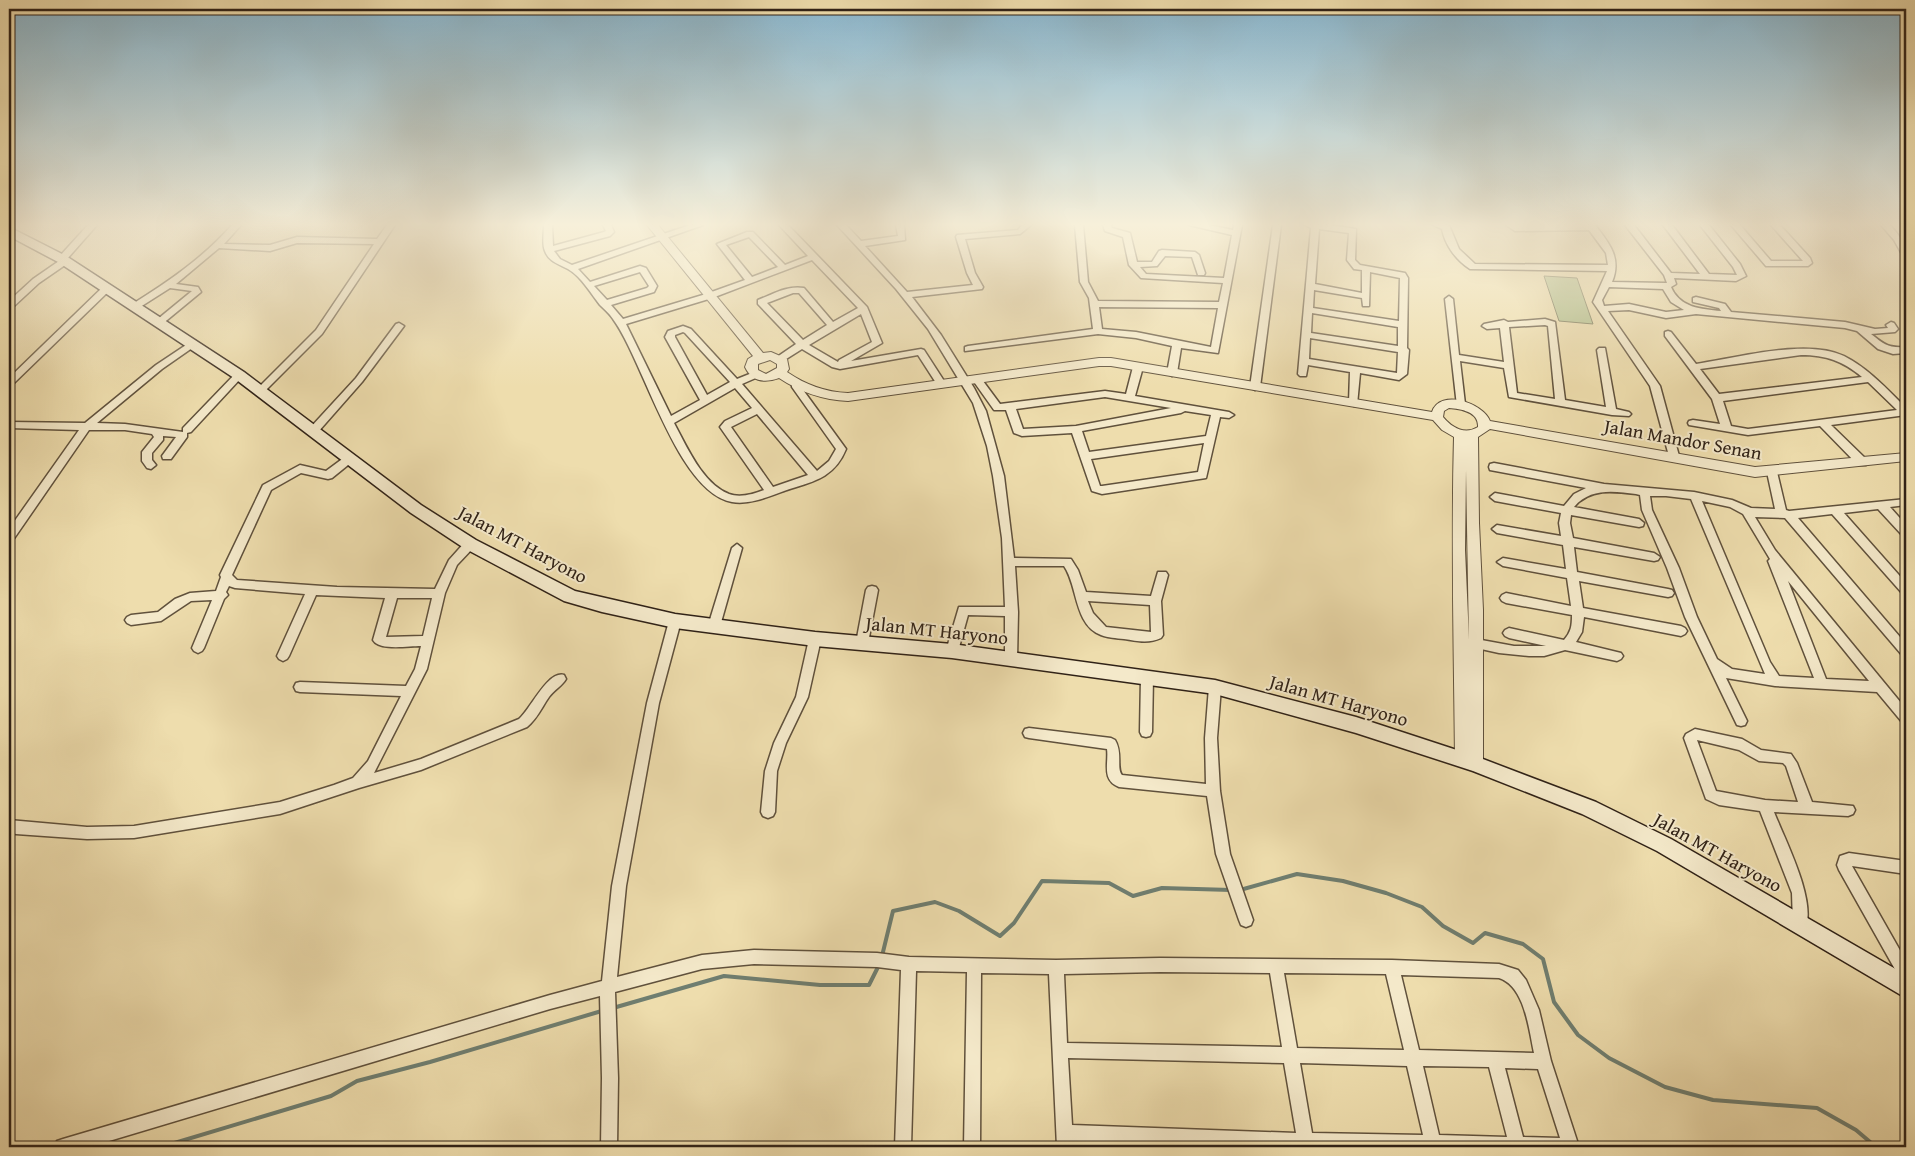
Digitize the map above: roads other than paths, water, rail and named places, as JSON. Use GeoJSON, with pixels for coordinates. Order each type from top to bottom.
{"type":"FeatureCollection","features":[{"type":"Feature","properties":{"kind":"main road","name":"Jalan MT Haryono"},"geometry":{"type":"LineString","coordinates":[[93,279],[262,390],[416,509],[470,544],[570,596],[675,621],[814,639],[952,651],[1215,687],[1356,725],[1469,762],[1567,798],[1624,825],[1664,845],[1906,988]]}},
{"type":"Feature","properties":{"kind":"street"},"geometry":{"type":"LineString","coordinates":[[9,306],[39,279]]}},
{"type":"Feature","properties":{"kind":"street"},"geometry":{"type":"LineString","coordinates":[[134,307],[177,279]]}},
{"type":"Feature","properties":{"kind":"street"},"geometry":{"type":"LineString","coordinates":[[262,390],[319,332],[355,279]]}},
{"type":"Feature","properties":{"kind":"street"},"geometry":{"type":"LineString","coordinates":[[582,279],[621,323],[669,422],[698,474],[708,486],[725,497],[742,499],[771,492],[816,477],[836,461],[841,449],[795,385],[780,373]]}},
{"type":"Feature","properties":{"kind":"street"},"geometry":{"type":"LineString","coordinates":[[588,285],[608,279]]}},
{"type":"Feature","properties":{"kind":"street"},"geometry":{"type":"LineString","coordinates":[[604,304],[651,290],[653,286],[649,279]]}},
{"type":"Feature","properties":{"kind":"street"},"geometry":{"type":"LineString","coordinates":[[695,279],[760,357]]}},
{"type":"Feature","properties":{"kind":"street"},"geometry":{"type":"LineString","coordinates":[[621,323],[709,296],[755,279]]}},
{"type":"Feature","properties":{"kind":"street"},"geometry":{"type":"LineString","coordinates":[[835,279],[864,309],[877,343],[835,365]]}},
{"type":"Feature","properties":{"kind":"street"},"geometry":{"type":"LineString","coordinates":[[891,279],[933,329],[971,380],[998,408],[1096,394],[1130,398],[1229,416]]}},
{"type":"Feature","properties":{"kind":"street"},"geometry":{"type":"LineString","coordinates":[[906,295],[979,288],[974,279]]}},
{"type":"Feature","properties":{"kind":"street"},"geometry":{"type":"LineString","coordinates":[[1084,279],[1095,304],[1098,330]]}},
{"type":"Feature","properties":{"kind":"street"},"geometry":{"type":"LineString","coordinates":[[968,349],[1098,330],[1136,335],[1215,351],[1228,281],[1186,279]]}},
{"type":"Feature","properties":{"kind":"street"},"geometry":{"type":"LineString","coordinates":[[1255,387],[1270,279]]}},
{"type":"Feature","properties":{"kind":"street"},"geometry":{"type":"LineString","coordinates":[[1303,374],[1309,279]]}},
{"type":"Feature","properties":{"kind":"street"},"geometry":{"type":"LineString","coordinates":[[1309,286],[1366,300],[1366,279]]}},
{"type":"Feature","properties":{"kind":"street"},"geometry":{"type":"LineString","coordinates":[[1304,361],[1401,376],[1404,350],[1404,279]]}},
{"type":"Feature","properties":{"kind":"street"},"geometry":{"type":"LineString","coordinates":[[1609,279],[1596,302],[1655,386],[1674,456]]}},
{"type":"Feature","properties":{"kind":"street"},"geometry":{"type":"LineString","coordinates":[[1607,284],[1666,286],[1672,284],[1670,279]]}},
{"type":"Feature","properties":{"kind":"street"},"geometry":{"type":"LineString","coordinates":[[158,323],[197,292],[195,289],[168,286]]}},
{"type":"Feature","properties":{"kind":"street"},"geometry":{"type":"LineString","coordinates":[[1666,286],[1670,297],[1678,304],[1696,311],[1845,326],[1875,332],[1892,330],[1891,325]]}},
{"type":"Feature","properties":{"kind":"street"},"geometry":{"type":"LineString","coordinates":[[9,383],[107,288]]}},
{"type":"Feature","properties":{"kind":"street"},"geometry":{"type":"LineString","coordinates":[[832,326],[801,290],[792,290],[762,301],[762,305],[802,345],[835,365],[840,366],[921,352],[941,384]]}},
{"type":"Feature","properties":{"kind":"street"},"geometry":{"type":"LineString","coordinates":[[1449,299],[1460,404]]}},
{"type":"Feature","properties":{"kind":"street"},"geometry":{"type":"LineString","coordinates":[[1696,300],[1724,307],[1729,315]]}},
{"type":"Feature","properties":{"kind":"street"},"geometry":{"type":"LineString","coordinates":[[1095,304],[1224,305]]}},
{"type":"Feature","properties":{"kind":"street"},"geometry":{"type":"LineString","coordinates":[[1602,309],[1629,307],[1666,315],[1696,311]]}},
{"type":"Feature","properties":{"kind":"street"},"geometry":{"type":"LineString","coordinates":[[780,358],[784,366],[780,373],[768,378],[755,375],[751,371],[750,366],[760,357],[771,356],[780,358],[864,309]]}},
{"type":"Feature","properties":{"kind":"street"},"geometry":{"type":"LineString","coordinates":[[1308,310],[1404,325]]}},
{"type":"Feature","properties":{"kind":"street"},"geometry":{"type":"LineString","coordinates":[[1487,326],[1504,323],[1545,322],[1552,324],[1560,403]]}},
{"type":"Feature","properties":{"kind":"street"},"geometry":{"type":"LineString","coordinates":[[1504,323],[1512,395],[1626,414]]}},
{"type":"Feature","properties":{"kind":"street"},"geometry":{"type":"LineString","coordinates":[[314,430],[359,380],[399,326]]}},
{"type":"Feature","properties":{"kind":"street"},"geometry":{"type":"LineString","coordinates":[[705,400],[670,337],[671,333],[684,329],[688,330],[816,477]]}},
{"type":"Feature","properties":{"kind":"street"},"geometry":{"type":"LineString","coordinates":[[1861,330],[1881,347],[1893,351],[1906,350]]}},
{"type":"Feature","properties":{"kind":"street"},"geometry":{"type":"LineString","coordinates":[[1668,334],[1717,398],[1727,429]]}},
{"type":"Feature","properties":{"kind":"street"},"geometry":{"type":"LineString","coordinates":[[1307,335],[1404,350]]}},
{"type":"Feature","properties":{"kind":"street"},"geometry":{"type":"LineString","coordinates":[[9,537],[86,427],[159,367],[192,344]]}},
{"type":"Feature","properties":{"kind":"street"},"geometry":{"type":"LineString","coordinates":[[1172,373],[1177,344]]}},
{"type":"Feature","properties":{"kind":"street"},"geometry":{"type":"LineString","coordinates":[[1602,350],[1612,412]]}},
{"type":"Feature","properties":{"kind":"street"},"geometry":{"type":"LineString","coordinates":[[1694,367],[1791,353],[1814,352],[1830,354],[1869,379],[1906,412]]}},
{"type":"Feature","properties":{"kind":"street"},"geometry":{"type":"LineString","coordinates":[[1456,357],[1510,366]]}},
{"type":"Feature","properties":{"kind":"street"},"geometry":{"type":"LineString","coordinates":[[795,385],[827,396],[838,397],[1100,362],[1437,418],[1449,430],[1466,434],[1479,433],[1484,429],[1485,424],[1481,415],[1472,408],[1460,404],[1447,404],[1439,409],[1437,418]]}},
{"type":"Feature","properties":{"kind":"street"},"geometry":{"type":"LineString","coordinates":[[1130,398],[1138,367]]}},
{"type":"Feature","properties":{"kind":"street"},"geometry":{"type":"LineString","coordinates":[[1354,403],[1355,370]]}},
{"type":"Feature","properties":{"kind":"street"},"geometry":{"type":"LineString","coordinates":[[187,430],[239,375]]}},
{"type":"Feature","properties":{"kind":"street"},"geometry":{"type":"LineString","coordinates":[[669,422],[736,383],[755,375]]}},
{"type":"Feature","properties":{"kind":"street"},"geometry":{"type":"LineString","coordinates":[[1717,398],[1869,379]]}},
{"type":"Feature","properties":{"kind":"street"},"geometry":{"type":"LineString","coordinates":[[971,380],[984,419],[1000,494],[1012,612],[1011,659]]}},
{"type":"Feature","properties":{"kind":"street"},"geometry":{"type":"LineString","coordinates":[[1010,406],[1020,432],[1076,429],[1190,409]]}},
{"type":"Feature","properties":{"kind":"street"},"geometry":{"type":"LineString","coordinates":[[758,409],[729,423],[725,427],[771,492]]}},
{"type":"Feature","properties":{"kind":"street"},"geometry":{"type":"LineString","coordinates":[[1693,424],[1748,432],[1906,412]]}},
{"type":"Feature","properties":{"kind":"street"},"geometry":{"type":"LineString","coordinates":[[1076,429],[1096,488],[1102,490],[1202,475],[1216,413]]}},
{"type":"Feature","properties":{"kind":"street"},"geometry":{"type":"LineString","coordinates":[[1823,423],[1862,462]]}},
{"type":"Feature","properties":{"kind":"street","name":"Jalan Mandor Senan"},"geometry":{"type":"LineString","coordinates":[[1485,424],[1674,456],[1748,471],[1772,472],[1906,457]]}},
{"type":"Feature","properties":{"kind":"street"},"geometry":{"type":"LineString","coordinates":[[9,425],[125,428],[184,435],[167,456]]}},
{"type":"Feature","properties":{"kind":"street"},"geometry":{"type":"LineString","coordinates":[[150,465],[147,461],[147,452],[159,438],[156,431]]}},
{"type":"Feature","properties":{"kind":"street"},"geometry":{"type":"LineString","coordinates":[[1466,434],[1466,522],[1476,644],[1469,762]]}},
{"type":"Feature","properties":{"kind":"street"},"geometry":{"type":"LineString","coordinates":[[1086,456],[1210,439]]}},
{"type":"Feature","properties":{"kind":"street"},"geometry":{"type":"LineString","coordinates":[[198,648],[222,595],[227,578],[226,575],[268,488],[300,469],[328,475],[349,458]]}},
{"type":"Feature","properties":{"kind":"street"},"geometry":{"type":"LineString","coordinates":[[1494,467],[1602,487],[1630,488],[1647,492],[1655,490],[1695,496],[1730,504],[1747,512],[1785,513],[1835,510],[1903,502]]}},
{"type":"Feature","properties":{"kind":"street"},"geometry":{"type":"LineString","coordinates":[[1772,472],[1785,513],[1906,652]]}},
{"type":"Feature","properties":{"kind":"street"},"geometry":{"type":"LineString","coordinates":[[1476,644],[1529,652],[1564,645],[1574,636],[1578,623],[1578,612],[1564,524],[1568,510],[1574,500],[1586,492],[1602,487]]}},
{"type":"Feature","properties":{"kind":"street"},"geometry":{"type":"LineString","coordinates":[[1647,492],[1644,497],[1647,510],[1673,568],[1691,617],[1741,721]]}},
{"type":"Feature","properties":{"kind":"street"},"geometry":{"type":"LineString","coordinates":[[1695,496],[1765,664],[1775,681]]}},
{"type":"Feature","properties":{"kind":"street"},"geometry":{"type":"LineString","coordinates":[[1495,497],[1640,522]]}},
{"type":"Feature","properties":{"kind":"street"},"geometry":{"type":"LineString","coordinates":[[1881,505],[1906,532]]}},
{"type":"Feature","properties":{"kind":"street"},"geometry":{"type":"LineString","coordinates":[[1835,510],[1906,590]]}},
{"type":"Feature","properties":{"kind":"street"},"geometry":{"type":"LineString","coordinates":[[1747,512],[1771,553],[1906,718]]}},
{"type":"Feature","properties":{"kind":"street"},"geometry":{"type":"LineString","coordinates":[[1466,522],[1458,550],[1463,682],[1462,706],[1469,762]]}},
{"type":"Feature","properties":{"kind":"street"},"geometry":{"type":"LineString","coordinates":[[1497,529],[1654,557]]}},
{"type":"Feature","properties":{"kind":"street"},"geometry":{"type":"LineString","coordinates":[[358,782],[373,765],[421,669],[439,593],[453,563],[470,544]]}},
{"type":"Feature","properties":{"kind":"street"},"geometry":{"type":"LineString","coordinates":[[714,626],[737,548]]}},
{"type":"Feature","properties":{"kind":"street"},"geometry":{"type":"LineString","coordinates":[[1771,553],[1822,683]]}},
{"type":"Feature","properties":{"kind":"street"},"geometry":{"type":"LineString","coordinates":[[1008,562],[1067,562],[1072,568],[1080,596],[1090,619],[1103,631],[1150,638],[1157,635],[1155,601],[1162,575]]}},
{"type":"Feature","properties":{"kind":"street"},"geometry":{"type":"LineString","coordinates":[[1503,562],[1668,593]]}},
{"type":"Feature","properties":{"kind":"street"},"geometry":{"type":"LineString","coordinates":[[227,578],[235,584],[312,591],[392,594],[439,593]]}},
{"type":"Feature","properties":{"kind":"street"},"geometry":{"type":"LineString","coordinates":[[862,643],[872,590]]}},
{"type":"Feature","properties":{"kind":"street"},"geometry":{"type":"LineString","coordinates":[[283,656],[312,591]]}},
{"type":"Feature","properties":{"kind":"street"},"geometry":{"type":"LineString","coordinates":[[392,594],[379,640],[381,642],[427,641]]}},
{"type":"Feature","properties":{"kind":"street"},"geometry":{"type":"LineString","coordinates":[[131,620],[161,616],[179,602],[190,597],[222,595]]}},
{"type":"Feature","properties":{"kind":"street"},"geometry":{"type":"LineString","coordinates":[[1080,596],[1155,601]]}},
{"type":"Feature","properties":{"kind":"street"},"geometry":{"type":"LineString","coordinates":[[1506,598],[1681,631]]}},
{"type":"Feature","properties":{"kind":"street"},"geometry":{"type":"LineString","coordinates":[[952,651],[963,610],[1012,612]]}},
{"type":"Feature","properties":{"kind":"street"},"geometry":{"type":"LineString","coordinates":[[609,1147],[610,1078],[607,993],[619,886],[653,703],[675,621]]}},
{"type":"Feature","properties":{"kind":"street"},"geometry":{"type":"LineString","coordinates":[[1509,633],[1617,656]]}},
{"type":"Feature","properties":{"kind":"street"},"geometry":{"type":"LineString","coordinates":[[768,812],[772,771],[780,743],[802,697],[814,639]]}},
{"type":"Feature","properties":{"kind":"street"},"geometry":{"type":"LineString","coordinates":[[1711,660],[1729,674],[1775,681],[1880,687]]}},
{"type":"Feature","properties":{"kind":"street"},"geometry":{"type":"LineString","coordinates":[[1146,732],[1147,677]]}},
{"type":"Feature","properties":{"kind":"street"},"geometry":{"type":"LineString","coordinates":[[9,826],[87,833],[134,832],[280,808],[358,782],[378,778],[442,758],[523,723],[529,718],[543,696],[560,679]]}},
{"type":"Feature","properties":{"kind":"street"},"geometry":{"type":"LineString","coordinates":[[1215,687],[1211,738],[1213,791],[1223,854],[1246,920]]}},
{"type":"Feature","properties":{"kind":"street"},"geometry":{"type":"LineString","coordinates":[[300,688],[409,691]]}},
{"type":"Feature","properties":{"kind":"street"},"geometry":{"type":"LineString","coordinates":[[1029,733],[1111,744],[1114,748],[1112,771],[1114,777],[1119,781],[1213,791]]}},
{"type":"Feature","properties":{"kind":"street"},"geometry":{"type":"LineString","coordinates":[[1807,808],[1791,763],[1786,758],[1759,755],[1746,746],[1722,739],[1695,734],[1690,738],[1711,794],[1719,799],[1765,806],[1848,810]]}},
{"type":"Feature","properties":{"kind":"street"},"geometry":{"type":"LineString","coordinates":[[1765,806],[1800,893],[1800,924]]}},
{"type":"Feature","properties":{"kind":"street"},"geometry":{"type":"LineString","coordinates":[[1906,867],[1849,859],[1845,861],[1844,865],[1906,975]]}},
{"type":"Feature","properties":{"kind":"street"},"geometry":{"type":"LineString","coordinates":[[64,1147],[550,1002],[607,993],[702,962],[746,957],[1056,968],[1160,965],[1392,967],[1499,971],[1513,975],[1521,985],[1534,1015],[1543,1062],[1571,1146],[1065,1140],[1056,968]]}},
{"type":"Feature","properties":{"kind":"street"},"geometry":{"type":"LineString","coordinates":[[903,1147],[909,964]]}},
{"type":"Feature","properties":{"kind":"street"},"geometry":{"type":"LineString","coordinates":[[972,1147],[974,964]]}},
{"type":"Feature","properties":{"kind":"street"},"geometry":{"type":"LineString","coordinates":[[1276,967],[1306,1144]]}},
{"type":"Feature","properties":{"kind":"street"},"geometry":{"type":"LineString","coordinates":[[1392,967],[1433,1143]]}},
{"type":"Feature","properties":{"kind":"street"},"geometry":{"type":"LineString","coordinates":[[1061,1050],[1543,1062]]}},
{"type":"Feature","properties":{"kind":"street"},"geometry":{"type":"LineString","coordinates":[[1495,1061],[1517,1145]]}},
{"type":"Feature","properties":{"kind":"waterway"},"geometry":{"type":"LineString","coordinates":[[1240,890],[1297,874],[1343,881],[1386,893],[1422,907],[1443,926],[1473,943],[1485,933],[1523,944],[1543,959],[1554,1002],[1578,1035],[1609,1058],[1665,1087],[1713,1100],[1817,1108],[1856,1130],[1876,1147]]}},
{"type":"Feature","properties":{"kind":"waterway"},"geometry":{"type":"LineString","coordinates":[[882,956],[893,911],[935,902],[959,911],[1000,936],[1014,923],[1042,881],[1109,883],[1133,896],[1162,888],[1231,890]]}},
{"type":"Feature","properties":{"kind":"waterway"},"geometry":{"type":"LineString","coordinates":[[613,1008],[724,976],[820,985],[869,985],[879,965]]}},
{"type":"Feature","properties":{"kind":"waterway"},"geometry":{"type":"LineString","coordinates":[[161,1147],[331,1096],[357,1081],[430,1062],[605,1010]]}}]}
